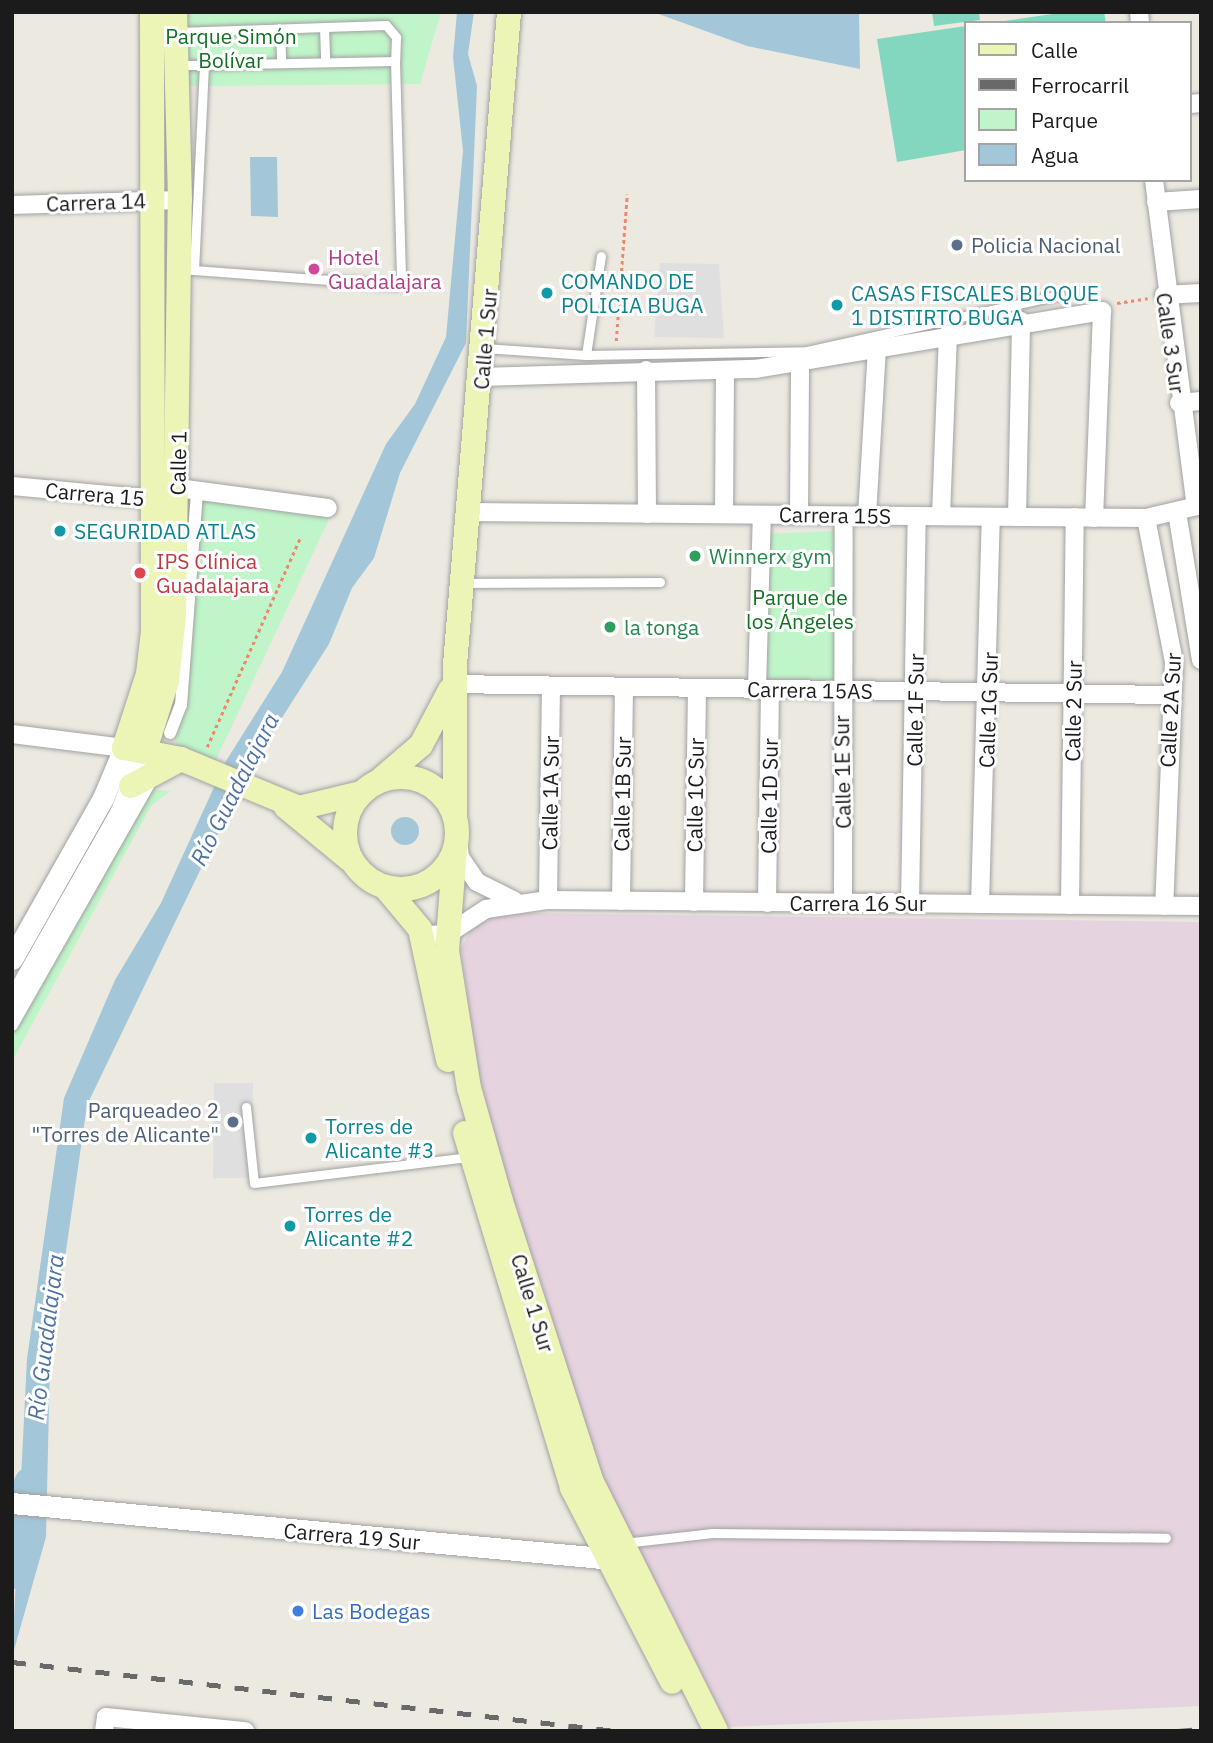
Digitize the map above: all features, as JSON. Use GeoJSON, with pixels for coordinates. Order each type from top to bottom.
{"type":"FeatureCollection","features":[{"type":"Feature","properties":{"kind":"main road","name":"Calle 1"},"geometry":{"type":"LineString","coordinates":[[152,12],[168,200],[177,495],[148,674],[166,756]]}},
{"type":"Feature","properties":{"kind":"main road","name":"Calle 1 Sur"},"geometry":{"type":"LineString","coordinates":[[509,12],[484,348],[454,678],[455,833],[448,934],[469,1088],[566,1410],[616,1554],[699,1731]]}},
{"type":"Feature","properties":{"kind":"main road","name":"Calle 1"},"geometry":{"type":"LineString","coordinates":[[166,756],[163,698],[177,495],[187,269],[168,200],[178,65],[176,22]]}},
{"type":"Feature","properties":{"kind":"main road","name":"Calle 1 Sur"},"geometry":{"type":"LineString","coordinates":[[369,788],[421,745],[442,714],[454,678]]}},
{"type":"Feature","properties":{"kind":"main road"},"geometry":{"type":"LineString","coordinates":[[163,698],[160,724],[166,756]]}},
{"type":"Feature","properties":{"kind":"main road"},"geometry":{"type":"LineString","coordinates":[[131,786],[166,756]]}},
{"type":"Feature","properties":{"kind":"main road"},"geometry":{"type":"LineString","coordinates":[[166,756],[280,803],[327,835],[356,867],[385,887],[421,886],[437,876],[455,833],[426,783],[393,777],[317,808],[280,803]]}},
{"type":"Feature","properties":{"kind":"main road"},"geometry":{"type":"LineString","coordinates":[[356,867],[346,823],[369,788]]}},
{"type":"Feature","properties":{"kind":"main road","name":"Calle 1 Sur"},"geometry":{"type":"LineString","coordinates":[[385,887],[420,929],[471,1157],[552,1431],[616,1554],[716,1731]]}},
{"type":"Feature","properties":{"kind":"street","name":"Calle 3 Sur"},"geometry":{"type":"LineString","coordinates":[[1154,182],[1160,296],[1198,505]]}},
{"type":"Feature","properties":{"kind":"street"},"geometry":{"type":"LineString","coordinates":[[1156,202],[1201,199]]}},
{"type":"Feature","properties":{"kind":"street","name":"Carrera 14"},"geometry":{"type":"LineString","coordinates":[[12,205],[168,200]]}},
{"type":"Feature","properties":{"kind":"street"},"geometry":{"type":"LineString","coordinates":[[1160,296],[1201,293]]}},
{"type":"Feature","properties":{"kind":"street"},"geometry":{"type":"LineString","coordinates":[[481,377],[646,369],[725,371],[800,364],[877,347],[1104,308],[1094,517]]}},
{"type":"Feature","properties":{"kind":"street"},"geometry":{"type":"LineString","coordinates":[[1017,517],[1021,321]]}},
{"type":"Feature","properties":{"kind":"street"},"geometry":{"type":"LineString","coordinates":[[942,516],[948,334]]}},
{"type":"Feature","properties":{"kind":"street"},"geometry":{"type":"LineString","coordinates":[[867,516],[877,347]]}},
{"type":"Feature","properties":{"kind":"street"},"geometry":{"type":"LineString","coordinates":[[799,515],[800,364]]}},
{"type":"Feature","properties":{"kind":"street"},"geometry":{"type":"LineString","coordinates":[[646,369],[647,514]]}},
{"type":"Feature","properties":{"kind":"street"},"geometry":{"type":"LineString","coordinates":[[724,514],[725,371]]}},
{"type":"Feature","properties":{"kind":"street"},"geometry":{"type":"LineString","coordinates":[[1179,403],[1201,401]]}},
{"type":"Feature","properties":{"kind":"street","name":"Carrera 15"},"geometry":{"type":"LineString","coordinates":[[12,486],[177,495],[328,508]]}},
{"type":"Feature","properties":{"kind":"street"},"geometry":{"type":"LineString","coordinates":[[170,733],[181,705],[177,495]]}},
{"type":"Feature","properties":{"kind":"street","name":"Carrera 15S"},"geometry":{"type":"LineString","coordinates":[[467,512],[1146,518],[1198,505]]}},
{"type":"Feature","properties":{"kind":"street"},"geometry":{"type":"LineString","coordinates":[[1177,512],[1197,611],[1201,660]]}},
{"type":"Feature","properties":{"kind":"street"},"geometry":{"type":"LineString","coordinates":[[762,515],[764,689]]}},
{"type":"Feature","properties":{"kind":"street","name":"Calle 1E Sur"},"geometry":{"type":"LineString","coordinates":[[843,902],[841,690],[844,516]]}},
{"type":"Feature","properties":{"kind":"street","name":"Calle 1F Sur"},"geometry":{"type":"LineString","coordinates":[[910,903],[916,691],[917,516]]}},
{"type":"Feature","properties":{"kind":"street","name":"Calle 1G Sur"},"geometry":{"type":"LineString","coordinates":[[981,904],[990,692],[991,517]]}},
{"type":"Feature","properties":{"kind":"street","name":"Calle 2 Sur"},"geometry":{"type":"LineString","coordinates":[[1070,905],[1075,517]]}},
{"type":"Feature","properties":{"kind":"street","name":"Calle 2A Sur"},"geometry":{"type":"LineString","coordinates":[[1146,518],[1173,643],[1168,695],[1164,906]]}},
{"type":"Feature","properties":{"kind":"street","name":"Carrera 15AS"},"geometry":{"type":"LineString","coordinates":[[454,678],[551,686],[1168,695]]}},
{"type":"Feature","properties":{"kind":"street","name":"Calle 1A Sur"},"geometry":{"type":"LineString","coordinates":[[548,900],[551,686]]}},
{"type":"Feature","properties":{"kind":"street","name":"Calle 1B Sur"},"geometry":{"type":"LineString","coordinates":[[621,901],[624,687]]}},
{"type":"Feature","properties":{"kind":"street","name":"Calle 1C Sur"},"geometry":{"type":"LineString","coordinates":[[694,902],[696,688]]}},
{"type":"Feature","properties":{"kind":"street","name":"Calle 1D Sur"},"geometry":{"type":"LineString","coordinates":[[764,689],[767,903]]}},
{"type":"Feature","properties":{"kind":"street"},"geometry":{"type":"LineString","coordinates":[[12,734],[166,756],[12,1025]]}},
{"type":"Feature","properties":{"kind":"street","name":"Calle 1"},"geometry":{"type":"LineString","coordinates":[[12,959],[90,822],[166,756]]}},
{"type":"Feature","properties":{"kind":"street"},"geometry":{"type":"LineString","coordinates":[[13,1001],[131,786]]}},
{"type":"Feature","properties":{"kind":"street","name":"Carrera 16 Sur"},"geometry":{"type":"LineString","coordinates":[[455,833],[460,857],[477,882],[515,901]]}},
{"type":"Feature","properties":{"kind":"street","name":"Carrera 16 Sur"},"geometry":{"type":"LineString","coordinates":[[448,934],[475,914],[515,901],[1201,906]]}},
{"type":"Feature","properties":{"kind":"street"},"geometry":{"type":"LineString","coordinates":[[420,929],[427,935],[448,934]]}},
{"type":"Feature","properties":{"kind":"street","name":"Carrera 19 Sur"},"geometry":{"type":"LineString","coordinates":[[12,1503],[76,1511],[616,1554]]}},
{"type":"Feature","properties":{"kind":"street"},"geometry":{"type":"LineString","coordinates":[[105,1724],[245,1731]]}},
{"type":"Feature","properties":{"kind":"lane"},"geometry":{"type":"LineString","coordinates":[[176,22],[280,29],[386,25],[396,37],[401,276],[396,285],[187,269],[204,65]]}},
{"type":"Feature","properties":{"kind":"lane"},"geometry":{"type":"LineString","coordinates":[[324,27],[325,62]]}},
{"type":"Feature","properties":{"kind":"lane"},"geometry":{"type":"LineString","coordinates":[[280,29],[281,63]]}},
{"type":"Feature","properties":{"kind":"lane"},"geometry":{"type":"LineString","coordinates":[[178,65],[395,61]]}},
{"type":"Feature","properties":{"kind":"lane"},"geometry":{"type":"LineString","coordinates":[[586,355],[601,256]]}},
{"type":"Feature","properties":{"kind":"lane"},"geometry":{"type":"LineString","coordinates":[[484,348],[586,355],[807,351],[1060,295]]}},
{"type":"Feature","properties":{"kind":"lane"},"geometry":{"type":"LineString","coordinates":[[463,583],[660,582]]}},
{"type":"Feature","properties":{"kind":"lane"},"geometry":{"type":"LineString","coordinates":[[246,1107],[254,1183],[471,1157]]}},
{"type":"Feature","properties":{"kind":"lane"},"geometry":{"type":"LineString","coordinates":[[616,1554],[712,1534],[1167,1538]]}},
{"type":"Feature","properties":{"kind":"path"},"geometry":{"type":"LineString","coordinates":[[615,355],[627,194]]}},
{"type":"Feature","properties":{"kind":"path"},"geometry":{"type":"LineString","coordinates":[[1104,308],[1160,296]]}},
{"type":"Feature","properties":{"kind":"path"},"geometry":{"type":"LineString","coordinates":[[166,756],[301,536]]}},
{"type":"Feature","properties":{"kind":"shaded area"},"geometry":{"type":"Polygon","coordinates":[[[660,263],[719,264],[724,338],[654,337],[660,263]]]}},
{"type":"Feature","properties":{"kind":"shaded area"},"geometry":{"type":"Polygon","coordinates":[[[502,913],[1201,922],[1201,1706],[729,1727],[593,1458],[507,1179],[477,1067],[461,949],[473,924],[502,913]]]}},
{"type":"Feature","properties":{"kind":"shaded area","name":"Parqueadeo 2 \"Torres de Alicante\""},"geometry":{"type":"Polygon","coordinates":[[[214,1083],[253,1083],[252,1178],[213,1178],[214,1083]]]}},
{"type":"Feature","properties":{"kind":"green space","name":"Parque Simón Bolívar"},"geometry":{"type":"Polygon","coordinates":[[[181,12],[441,12],[420,84],[185,86],[181,12]]]}},
{"type":"Feature","properties":{"kind":"green space"},"geometry":{"type":"Polygon","coordinates":[[[932,12],[979,12],[980,20],[934,26],[932,12]]]}},
{"type":"Feature","properties":{"kind":"green space"},"geometry":{"type":"Polygon","coordinates":[[[1066,12],[1104,12],[1106,21],[1005,21],[1066,12]]]}},
{"type":"Feature","properties":{"kind":"green space"},"geometry":{"type":"Polygon","coordinates":[[[964,26],[964,150],[897,162],[877,39],[964,26]]]}},
{"type":"Feature","properties":{"kind":"green space"},"geometry":{"type":"Polygon","coordinates":[[[177,491],[332,513],[213,766],[181,754],[163,713],[177,491]]]}},
{"type":"Feature","properties":{"kind":"green space","name":"Parque de los Ángeles"},"geometry":{"type":"Polygon","coordinates":[[[837,531],[835,686],[762,685],[765,534],[837,531]]]}},
{"type":"Feature","properties":{"kind":"green space"},"geometry":{"type":"Polygon","coordinates":[[[145,789],[170,791],[151,806],[12,1061],[12,1024],[145,789]]]}},
{"type":"Feature","properties":{"kind":"water"},"geometry":{"type":"Polygon","coordinates":[[[457,12],[474,12],[468,54],[477,86],[466,343],[400,473],[374,558],[352,588],[329,644],[248,771],[87,1105],[50,1362],[46,1537],[12,1657],[27,1359],[64,1098],[115,980],[161,903],[226,761],[282,672],[386,444],[415,404],[446,337],[463,151],[453,57],[457,12]]]}},
{"type":"Feature","properties":{"kind":"water"},"geometry":{"type":"Polygon","coordinates":[[[653,12],[859,12],[860,69],[747,46],[653,12]]]}},
{"type":"Feature","properties":{"kind":"water"},"geometry":{"type":"Polygon","coordinates":[[[250,157],[277,157],[278,217],[251,216],[250,157]]]}},
{"type":"Feature","properties":{"kind":"water"},"geometry":{"type":"Polygon","coordinates":[[[405,817],[415,821],[419,831],[415,841],[405,845],[395,841],[391,831],[395,821],[405,817]]]}},
{"type":"Feature","properties":{"kind":"waterway","name":"Río Guadalajara"},"geometry":{"type":"LineString","coordinates":[[12,1574],[29,1483]]}},
{"type":"Feature","properties":{"kind":"railway"},"geometry":{"type":"LineString","coordinates":[[12,1662],[616,1731]]}},
{"type":"Feature","properties":{"kind":"railway"},"geometry":{"type":"LineString","coordinates":[[1178,1731],[1201,1729]]}},
{"type":"Feature","properties":{"kind":"place","name":"Policia Nacional"},"geometry":{"type":"Point","coordinates":[957,245]}},
{"type":"Feature","properties":{"kind":"place","name":"Hotel Guadalajara"},"geometry":{"type":"Point","coordinates":[314,269]}},
{"type":"Feature","properties":{"kind":"place","name":"COMANDO DE POLICIA BUGA"},"geometry":{"type":"Point","coordinates":[547,293]}},
{"type":"Feature","properties":{"kind":"place","name":"CASAS FISCALES BLOQUE 1 DISTIRTO BUGA"},"geometry":{"type":"Point","coordinates":[837,305]}},
{"type":"Feature","properties":{"kind":"place","name":"SEGURIDAD ATLAS"},"geometry":{"type":"Point","coordinates":[60,531]}},
{"type":"Feature","properties":{"kind":"place","name":"Winnerx gym"},"geometry":{"type":"Point","coordinates":[695,556]}},
{"type":"Feature","properties":{"kind":"place","name":"IPS Clínica Guadalajara"},"geometry":{"type":"Point","coordinates":[140,573]}},
{"type":"Feature","properties":{"kind":"place","name":"la tonga"},"geometry":{"type":"Point","coordinates":[610,627]}},
{"type":"Feature","properties":{"kind":"place","name":"Parqueadeo 2 \"Torres de Alicante\""},"geometry":{"type":"Point","coordinates":[233,1122]}},
{"type":"Feature","properties":{"kind":"place","name":"Torres de Alicante #3"},"geometry":{"type":"Point","coordinates":[311,1138]}},
{"type":"Feature","properties":{"kind":"place","name":"Torres de Alicante #2"},"geometry":{"type":"Point","coordinates":[290,1226]}},
{"type":"Feature","properties":{"kind":"place","name":"Las Bodegas"},"geometry":{"type":"Point","coordinates":[298,1611]}}]}
